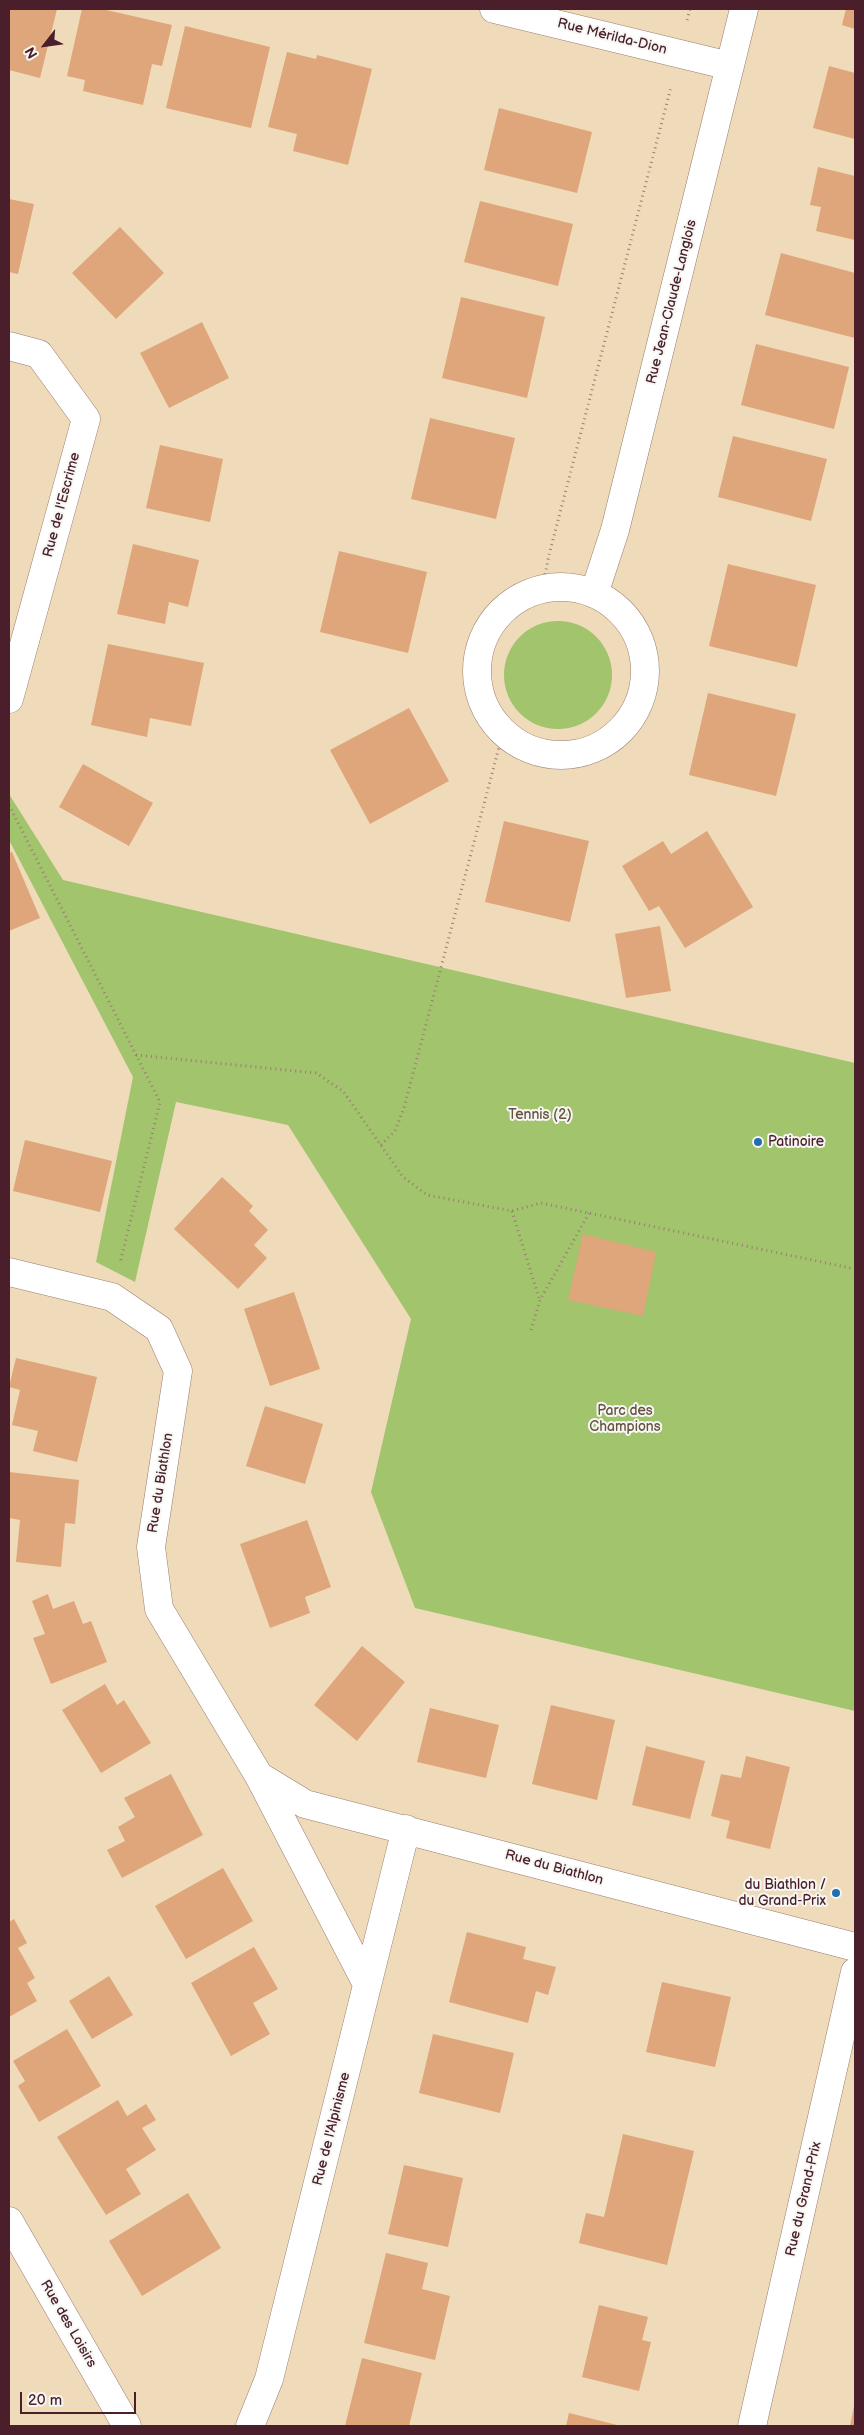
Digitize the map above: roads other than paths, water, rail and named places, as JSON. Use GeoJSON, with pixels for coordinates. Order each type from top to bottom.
{"type":"FeatureCollection","features":[{"type":"Feature","properties":{"kind":"street","name":"Rue Mérilda-Dion"},"geometry":{"type":"LineString","coordinates":[[494,9],[730,66]]}},
{"type":"Feature","properties":{"kind":"street","name":"Rue Jean-Claude-Langlois"},"geometry":{"type":"LineString","coordinates":[[594,594],[618,520],[744,9]]}},
{"type":"Feature","properties":{"kind":"street","name":"Rue de l'Escrime"},"geometry":{"type":"LineString","coordinates":[[9,346],[39,354],[86,419],[9,699]]}},
{"type":"Feature","properties":{"kind":"street"},"geometry":{"type":"LineString","coordinates":[[564,587],[585,590],[594,594],[615,608],[628,620],[642,652],[645,669],[644,686],[631,718],[606,743],[590,751],[574,755],[552,756],[531,750],[512,740],[496,726],[485,708],[477,687],[476,665],[481,644],[490,625],[504,608],[522,596],[542,589],[564,587]]}},
{"type":"Feature","properties":{"kind":"street","name":"Rue du Biathlon"},"geometry":{"type":"LineString","coordinates":[[9,1272],[112,1297],[159,1329],[178,1371],[151,1547],[159,1610],[259,1776],[367,1984]]}},
{"type":"Feature","properties":{"kind":"street","name":"Rue du Biathlon"},"geometry":{"type":"LineString","coordinates":[[259,1776],[305,1804],[855,1947]]}},
{"type":"Feature","properties":{"kind":"street","name":"Rue de l'Alpinisme"},"geometry":{"type":"LineString","coordinates":[[250,2426],[269,2379],[406,1829]]}},
{"type":"Feature","properties":{"kind":"street","name":"Rue du Grand-Prix"},"geometry":{"type":"LineString","coordinates":[[752,2426],[855,1972]]}},
{"type":"Feature","properties":{"kind":"street","name":"Rue des Loisirs"},"geometry":{"type":"LineString","coordinates":[[9,2221],[127,2426]]}},
{"type":"Feature","properties":{"kind":"place","name":"Patinoire"},"geometry":{"type":"Point","coordinates":[758,1142]}},
{"type":"Feature","properties":{"kind":"place","name":"du Biathlon / du Grand-Prix"},"geometry":{"type":"Point","coordinates":[836,1893]}},
{"type":"Feature","properties":{"kind":"park label","name":"Tennis (2)"},"geometry":{"type":"Point","coordinates":[540,1115]}},
{"type":"Feature","properties":{"kind":"park label","name":"Parc des Champions"},"geometry":{"type":"Point","coordinates":[625,1419]}}]}
